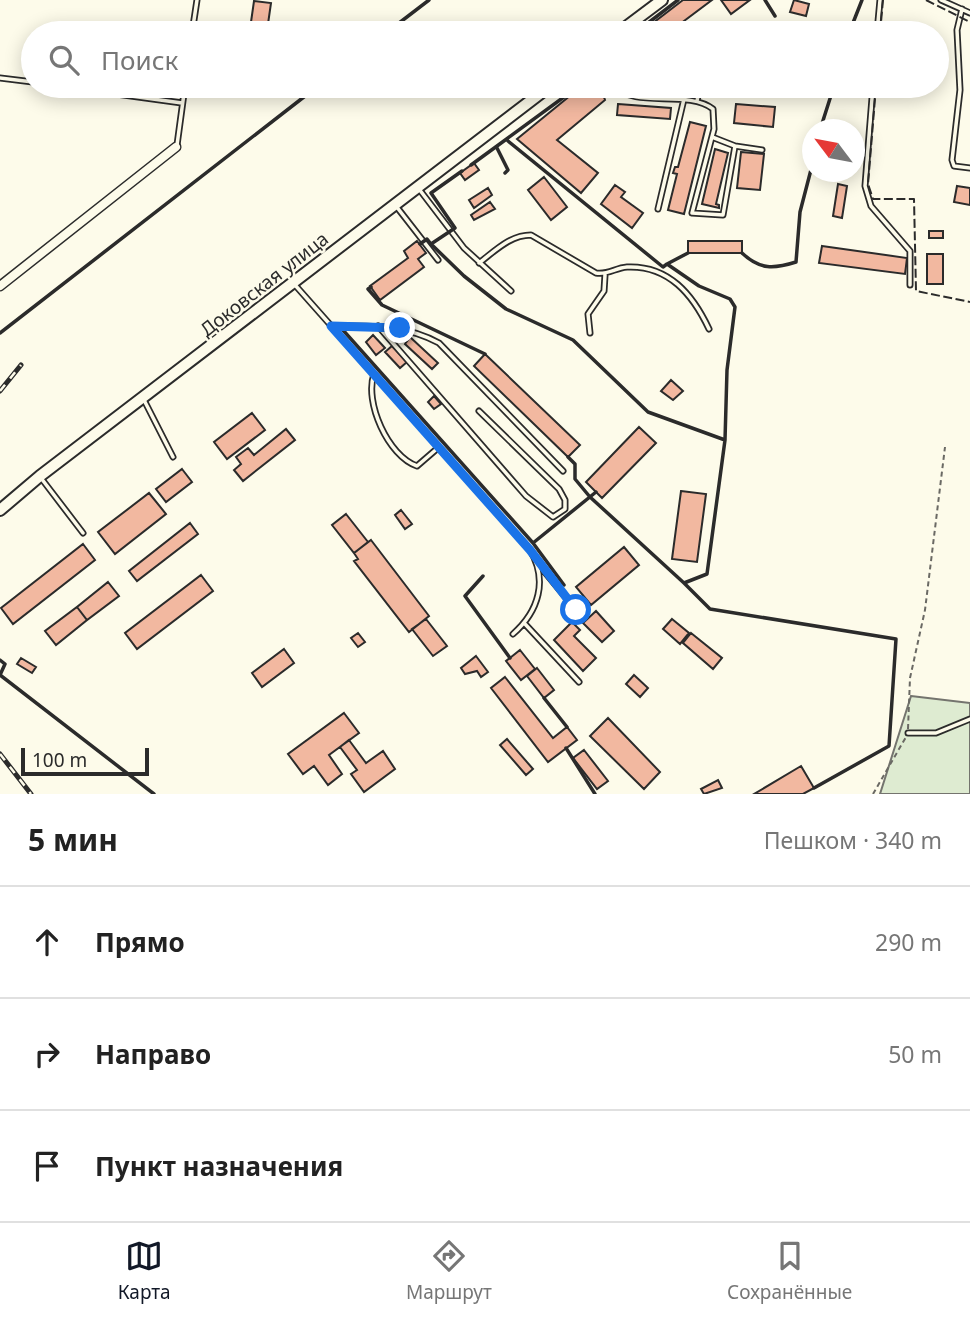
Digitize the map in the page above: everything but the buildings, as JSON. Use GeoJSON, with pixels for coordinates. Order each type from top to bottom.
{"type":"FeatureCollection","features":[{"type":"Feature","properties":{"kind":"street"},"geometry":{"type":"LineString","coordinates":[[634,21],[662,0]]}},
{"type":"Feature","properties":{"kind":"street","name":"Доковская улица"},"geometry":{"type":"LineString","coordinates":[[0,510],[40,476],[534,98]]}},
{"type":"Feature","properties":{"kind":"street"},"geometry":{"type":"LineString","coordinates":[[0,286],[176,147]]}},
{"type":"Feature","properties":{"kind":"lane"},"geometry":{"type":"LineString","coordinates":[[194,21],[197,0]]}},
{"type":"Feature","properties":{"kind":"lane"},"geometry":{"type":"LineString","coordinates":[[878,21],[880,0]]}},
{"type":"Feature","properties":{"kind":"lane"},"geometry":{"type":"LineString","coordinates":[[941,0],[970,13]]}},
{"type":"Feature","properties":{"kind":"lane"},"geometry":{"type":"LineString","coordinates":[[961,9],[957,30],[960,90],[952,160],[954,166],[970,168]]}},
{"type":"Feature","properties":{"kind":"lane"},"geometry":{"type":"LineString","coordinates":[[0,78],[21,81]]}},
{"type":"Feature","properties":{"kind":"lane"},"geometry":{"type":"LineString","coordinates":[[146,98],[182,103]]}},
{"type":"Feature","properties":{"kind":"lane"},"geometry":{"type":"LineString","coordinates":[[176,147],[183,98]]}},
{"type":"Feature","properties":{"kind":"lane"},"geometry":{"type":"LineString","coordinates":[[667,98],[697,101],[713,110],[715,118],[692,213],[723,215],[735,146]]}},
{"type":"Feature","properties":{"kind":"lane"},"geometry":{"type":"LineString","coordinates":[[872,98],[865,186],[871,206],[910,251],[910,285]]}},
{"type":"Feature","properties":{"kind":"lane"},"geometry":{"type":"LineString","coordinates":[[659,209],[684,99]]}},
{"type":"Feature","properties":{"kind":"lane"},"geometry":{"type":"LineString","coordinates":[[712,137],[735,146],[762,150]]}},
{"type":"Feature","properties":{"kind":"lane"},"geometry":{"type":"LineString","coordinates":[[418,187],[449,230],[479,263],[511,291]]}},
{"type":"Feature","properties":{"kind":"lane"},"geometry":{"type":"LineString","coordinates":[[395,205],[438,260]]}},
{"type":"Feature","properties":{"kind":"lane"},"geometry":{"type":"LineString","coordinates":[[479,263],[509,240],[521,235],[531,235],[569,259],[605,275],[630,267],[664,274],[691,297],[709,329]]}},
{"type":"Feature","properties":{"kind":"lane"},"geometry":{"type":"LineString","coordinates":[[590,333],[588,314],[604,291],[605,275]]}},
{"type":"Feature","properties":{"kind":"lane"},"geometry":{"type":"LineString","coordinates":[[294,283],[530,550],[576,610]]}},
{"type":"Feature","properties":{"kind":"lane"},"geometry":{"type":"LineString","coordinates":[[331,326],[378,326],[422,334],[439,343],[563,471]]}},
{"type":"Feature","properties":{"kind":"lane"},"geometry":{"type":"LineString","coordinates":[[378,326],[526,496],[546,514],[553,517],[559,515],[565,509],[565,500],[559,489],[479,411]]}},
{"type":"Feature","properties":{"kind":"lane"},"geometry":{"type":"LineString","coordinates":[[374,374],[371,390],[380,422],[397,454],[417,466],[439,447]]}},
{"type":"Feature","properties":{"kind":"lane"},"geometry":{"type":"LineString","coordinates":[[144,398],[173,457]]}},
{"type":"Feature","properties":{"kind":"lane"},"geometry":{"type":"LineString","coordinates":[[40,476],[83,533]]}},
{"type":"Feature","properties":{"kind":"lane"},"geometry":{"type":"LineString","coordinates":[[513,634],[525,624],[540,587],[538,563]]}},
{"type":"Feature","properties":{"kind":"lane"},"geometry":{"type":"LineString","coordinates":[[525,624],[579,682]]}},
{"type":"Feature","properties":{"kind":"lane"},"geometry":{"type":"LineString","coordinates":[[908,733],[936,733],[970,719]]}},
{"type":"Feature","properties":{"kind":"path"},"geometry":{"type":"LineString","coordinates":[[873,794],[908,733],[910,678],[925,610],[945,447]]}},
{"type":"Feature","properties":{"kind":"green space"},"geometry":{"type":"Polygon","coordinates":[[[911,696],[970,703],[970,794],[880,794],[911,696]]]}},
{"type":"Feature","properties":{"kind":"railway"},"geometry":{"type":"LineString","coordinates":[[0,391],[21,365]]}},
{"type":"Feature","properties":{"kind":"railway"},"geometry":{"type":"LineString","coordinates":[[0,754],[31,794]]}},
{"type":"Feature","properties":{"kind":"fence"},"geometry":{"type":"LineString","coordinates":[[881,21],[883,0]]}},
{"type":"Feature","properties":{"kind":"fence"},"geometry":{"type":"LineString","coordinates":[[926,0],[970,22]]}},
{"type":"Feature","properties":{"kind":"fence"},"geometry":{"type":"LineString","coordinates":[[875,98],[868,184],[873,199],[914,199],[916,291],[970,302]]}},
{"type":"Feature","properties":{"kind":"wall"},"geometry":{"type":"LineString","coordinates":[[402,21],[429,0]]}},
{"type":"Feature","properties":{"kind":"wall"},"geometry":{"type":"LineString","coordinates":[[651,21],[678,0]]}},
{"type":"Feature","properties":{"kind":"wall"},"geometry":{"type":"LineString","coordinates":[[765,0],[775,16]]}},
{"type":"Feature","properties":{"kind":"wall"},"geometry":{"type":"LineString","coordinates":[[854,21],[862,0]]}},
{"type":"Feature","properties":{"kind":"wall"},"geometry":{"type":"LineString","coordinates":[[0,333],[303,98]]}},
{"type":"Feature","properties":{"kind":"wall"},"geometry":{"type":"LineString","coordinates":[[471,165],[563,98]]}},
{"type":"Feature","properties":{"kind":"wall"},"geometry":{"type":"LineString","coordinates":[[824,119],[830,98]]}},
{"type":"Feature","properties":{"kind":"wall"},"geometry":{"type":"LineString","coordinates":[[508,141],[663,267],[667,264],[699,286],[730,299],[735,307],[727,370],[725,440],[707,574],[684,583],[710,609],[896,639],[889,746],[814,788]]}},
{"type":"Feature","properties":{"kind":"wall"},"geometry":{"type":"LineString","coordinates":[[497,148],[508,170],[505,173]]}},
{"type":"Feature","properties":{"kind":"wall"},"geometry":{"type":"LineString","coordinates":[[420,244],[427,239],[431,244],[455,228],[431,193],[462,171]]}},
{"type":"Feature","properties":{"kind":"wall"},"geometry":{"type":"LineString","coordinates":[[742,253],[755,263],[768,267],[796,262],[800,212],[808,182]]}},
{"type":"Feature","properties":{"kind":"wall"},"geometry":{"type":"LineString","coordinates":[[431,244],[464,276],[506,309],[573,340],[648,412],[725,440]]}},
{"type":"Feature","properties":{"kind":"wall"},"geometry":{"type":"LineString","coordinates":[[667,264],[688,253]]}},
{"type":"Feature","properties":{"kind":"wall"},"geometry":{"type":"LineString","coordinates":[[371,287],[368,289],[382,305],[485,354]]}},
{"type":"Feature","properties":{"kind":"wall"},"geometry":{"type":"LineString","coordinates":[[342,329],[533,543],[564,585]]}},
{"type":"Feature","properties":{"kind":"wall"},"geometry":{"type":"LineString","coordinates":[[568,457],[575,464],[575,479],[590,497],[684,583]]}},
{"type":"Feature","properties":{"kind":"wall"},"geometry":{"type":"LineString","coordinates":[[533,543],[596,492]]}},
{"type":"Feature","properties":{"kind":"wall"},"geometry":{"type":"LineString","coordinates":[[483,576],[465,596],[510,658]]}},
{"type":"Feature","properties":{"kind":"wall"},"geometry":{"type":"LineString","coordinates":[[0,660],[5,664],[0,675],[154,794]]}},
{"type":"Feature","properties":{"kind":"wall"},"geometry":{"type":"LineString","coordinates":[[544,698],[567,727]]}},
{"type":"Feature","properties":{"kind":"wall"},"geometry":{"type":"LineString","coordinates":[[566,748],[595,794]]}},
{"type":"Feature","properties":{"kind":"route"},"geometry":{"type":"LineString","coordinates":[[400,328],[331,326],[530,550],[576,610]]}}]}
